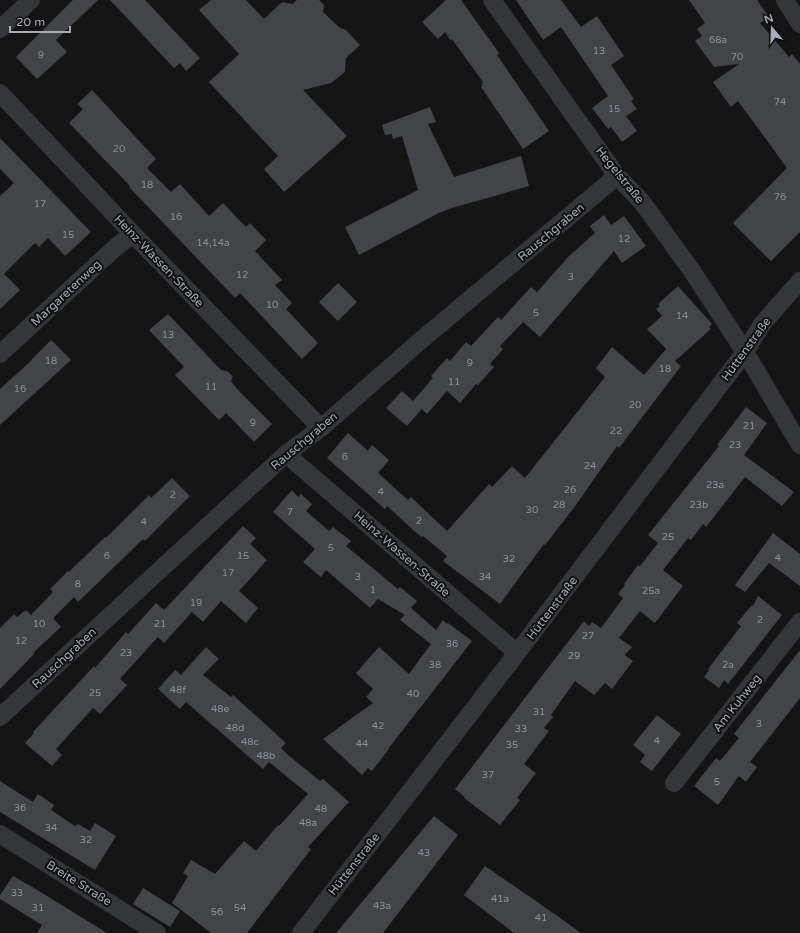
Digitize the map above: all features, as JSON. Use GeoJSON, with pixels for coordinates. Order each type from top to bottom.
{"type":"FeatureCollection","features":[{"type":"Feature","properties":{"kind":"street"},"geometry":{"type":"LineString","coordinates":[[0,29],[31,0]]}},
{"type":"Feature","properties":{"kind":"street","name":"Hegelstraße"},"geometry":{"type":"LineString","coordinates":[[492,0],[617,176],[642,202],[683,258],[746,352],[800,445]]}},
{"type":"Feature","properties":{"kind":"street"},"geometry":{"type":"LineString","coordinates":[[785,0],[800,24]]}},
{"type":"Feature","properties":{"kind":"street","name":"Heinz-Wassen-Straße"},"geometry":{"type":"LineString","coordinates":[[0,93],[133,234],[321,428]]}},
{"type":"Feature","properties":{"kind":"street","name":"Rauschgraben"},"geometry":{"type":"LineString","coordinates":[[0,717],[286,454],[321,428],[420,341],[617,176]]}},
{"type":"Feature","properties":{"kind":"street","name":"Margaretenweg"},"geometry":{"type":"LineString","coordinates":[[0,354],[116,247],[133,234]]}},
{"type":"Feature","properties":{"kind":"street","name":"Hüttenstraße"},"geometry":{"type":"LineString","coordinates":[[301,933],[518,653],[746,352],[762,324],[800,281]]}},
{"type":"Feature","properties":{"kind":"street","name":"Heinz-Wassen-Straße"},"geometry":{"type":"LineString","coordinates":[[286,454],[518,653]]}},
{"type":"Feature","properties":{"kind":"street","name":"Am Kuhweg"},"geometry":{"type":"LineString","coordinates":[[674,783],[800,622]]}},
{"type":"Feature","properties":{"kind":"street","name":"Breite Straße"},"geometry":{"type":"LineString","coordinates":[[0,834],[157,933]]}},
{"type":"Feature","properties":{"kind":"building"},"geometry":{"type":"Polygon","coordinates":[[[73,0],[98,0],[56,40],[67,52],[37,79],[16,57],[73,0]]]}},
{"type":"Feature","properties":{"kind":"building"},"geometry":{"type":"Polygon","coordinates":[[[110,0],[145,0],[200,58],[186,71],[180,63],[174,68],[110,0]]]}},
{"type":"Feature","properties":{"kind":"building"},"geometry":{"type":"Polygon","coordinates":[[[211,0],[246,0],[264,19],[282,2],[293,4],[297,0],[319,0],[324,5],[323,12],[340,28],[346,30],[360,45],[346,58],[345,72],[331,83],[303,90],[347,136],[284,192],[264,169],[278,156],[209,82],[239,54],[199,10],[211,0]]]}},
{"type":"Feature","properties":{"kind":"building"},"geometry":{"type":"Polygon","coordinates":[[[446,0],[461,0],[499,53],[497,55],[549,131],[523,149],[481,87],[483,82],[452,39],[450,40],[445,32],[438,39],[422,22],[446,0]]]}},
{"type":"Feature","properties":{"kind":"building"},"geometry":{"type":"Polygon","coordinates":[[[516,0],[561,0],[581,27],[597,16],[624,56],[611,65],[634,99],[631,101],[637,109],[626,116],[637,131],[622,142],[611,127],[608,129],[592,108],[608,96],[561,27],[543,40],[516,0]]]}},
{"type":"Feature","properties":{"kind":"building"},"geometry":{"type":"Polygon","coordinates":[[[689,0],[757,0],[769,17],[760,23],[789,57],[792,54],[800,64],[800,232],[771,261],[733,223],[787,168],[738,101],[731,107],[713,82],[739,64],[714,67],[695,41],[702,36],[697,29],[705,23],[689,0]]]}},
{"type":"Feature","properties":{"kind":"building"},"geometry":{"type":"Polygon","coordinates":[[[92,90],[156,159],[147,168],[171,192],[180,184],[209,216],[223,203],[246,227],[250,223],[266,240],[255,251],[282,280],[275,285],[292,303],[286,309],[318,343],[302,359],[240,293],[235,298],[69,123],[83,109],[77,104],[92,90]]]}},
{"type":"Feature","properties":{"kind":"building"},"geometry":{"type":"Polygon","coordinates":[[[430,107],[436,122],[428,124],[454,177],[521,156],[529,186],[439,213],[359,255],[345,227],[418,190],[402,136],[393,139],[392,134],[385,135],[382,125],[430,107]]]}},
{"type":"Feature","properties":{"kind":"building"},"geometry":{"type":"Polygon","coordinates":[[[0,138],[91,232],[65,256],[48,238],[39,247],[35,243],[4,274],[20,290],[0,309],[0,196],[14,183],[0,169],[0,138]]]}},
{"type":"Feature","properties":{"kind":"building"},"geometry":{"type":"Polygon","coordinates":[[[604,215],[611,225],[624,216],[646,246],[622,263],[614,251],[540,337],[523,322],[500,346],[503,349],[490,364],[494,367],[478,385],[476,384],[460,403],[447,391],[427,414],[422,409],[407,426],[386,408],[402,391],[413,401],[433,378],[431,376],[447,358],[450,361],[466,342],[471,346],[498,317],[501,320],[531,287],[537,292],[569,256],[595,233],[590,226],[604,215]]]}},
{"type":"Feature","properties":{"kind":"building"},"geometry":{"type":"Polygon","coordinates":[[[338,283],[357,302],[338,321],[319,302],[338,283]]]}},
{"type":"Feature","properties":{"kind":"building"},"geometry":{"type":"Polygon","coordinates":[[[678,286],[712,324],[709,327],[711,329],[675,361],[681,366],[619,448],[617,446],[576,505],[545,545],[544,544],[500,604],[443,561],[447,556],[423,536],[421,537],[387,506],[385,509],[327,458],[348,433],[368,451],[372,445],[389,460],[378,473],[408,500],[411,497],[447,531],[489,484],[492,487],[512,466],[525,478],[605,377],[596,368],[612,347],[644,375],[666,349],[647,329],[662,316],[656,309],[660,306],[658,304],[678,286]]]}},
{"type":"Feature","properties":{"kind":"building"},"geometry":{"type":"Polygon","coordinates":[[[168,314],[221,370],[227,371],[233,376],[231,381],[238,390],[272,424],[254,442],[226,413],[219,420],[175,375],[184,367],[149,330],[168,314]]]}},
{"type":"Feature","properties":{"kind":"building"},"geometry":{"type":"Polygon","coordinates":[[[51,340],[71,360],[0,425],[0,389],[32,360],[51,340]]]}},
{"type":"Feature","properties":{"kind":"building"},"geometry":{"type":"Polygon","coordinates":[[[746,407],[767,423],[744,455],[794,492],[782,506],[745,477],[706,527],[703,524],[691,540],[688,538],[663,570],[683,586],[655,623],[640,611],[619,638],[632,647],[625,655],[633,661],[612,689],[605,683],[594,695],[575,681],[551,715],[553,717],[544,728],[549,731],[524,764],[536,773],[517,798],[520,800],[500,825],[464,798],[465,797],[455,789],[584,621],[589,626],[592,622],[601,628],[623,598],[618,594],[625,585],[624,584],[638,565],[640,566],[658,543],[648,535],[719,446],[717,445],[746,407]]]}},
{"type":"Feature","properties":{"kind":"building"},"geometry":{"type":"Polygon","coordinates":[[[172,478],[190,496],[145,541],[143,539],[78,602],[74,597],[53,618],[61,627],[34,652],[35,653],[0,689],[0,628],[14,614],[17,617],[26,610],[31,615],[53,592],[50,589],[68,571],[69,572],[105,537],[106,538],[149,495],[151,498],[172,478]]]}},
{"type":"Feature","properties":{"kind":"building"},"geometry":{"type":"Polygon","coordinates":[[[292,490],[298,497],[301,494],[312,504],[306,511],[329,531],[333,527],[351,541],[346,546],[398,589],[400,587],[417,601],[405,615],[378,599],[370,608],[326,570],[321,577],[303,562],[315,549],[273,512],[292,490]]]}},
{"type":"Feature","properties":{"kind":"building"},"geometry":{"type":"Polygon","coordinates":[[[243,526],[256,538],[250,544],[267,560],[239,591],[258,608],[246,623],[221,601],[203,622],[192,612],[164,643],[158,637],[146,650],[120,679],[127,685],[100,714],[93,708],[56,749],[62,755],[52,766],[25,743],[34,733],[33,732],[94,666],[95,668],[126,632],[128,634],[156,603],[164,610],[243,526]]]}},
{"type":"Feature","properties":{"kind":"building"},"geometry":{"type":"Polygon","coordinates":[[[773,533],[800,554],[800,586],[769,563],[745,592],[735,585],[773,533]]]}},
{"type":"Feature","properties":{"kind":"building"},"geometry":{"type":"Polygon","coordinates":[[[758,596],[782,615],[728,684],[724,680],[719,688],[704,677],[709,670],[708,669],[741,626],[737,623],[752,605],[753,606],[758,596]]]}},
{"type":"Feature","properties":{"kind":"building"},"geometry":{"type":"Polygon","coordinates":[[[411,608],[436,630],[443,620],[472,641],[372,771],[368,768],[362,775],[323,739],[373,703],[366,697],[373,689],[356,673],[379,647],[409,674],[431,644],[400,620],[411,608]]]}},
{"type":"Feature","properties":{"kind":"building"},"geometry":{"type":"Polygon","coordinates":[[[206,647],[219,659],[203,675],[231,697],[233,695],[286,743],[281,748],[288,755],[320,781],[323,779],[349,802],[308,847],[311,849],[247,933],[211,933],[172,903],[188,876],[183,873],[191,860],[215,874],[244,841],[256,851],[278,825],[279,826],[308,794],[269,762],[263,769],[186,702],[180,709],[158,689],[175,670],[181,675],[206,647]]]}},
{"type":"Feature","properties":{"kind":"building"},"geometry":{"type":"Polygon","coordinates":[[[800,650],[800,698],[750,762],[757,767],[746,782],[739,776],[718,805],[694,786],[716,758],[720,761],[739,738],[734,734],[800,650]]]}},
{"type":"Feature","properties":{"kind":"building"},"geometry":{"type":"Polygon","coordinates":[[[657,715],[681,734],[652,771],[640,762],[645,755],[633,745],[657,715]]]}},
{"type":"Feature","properties":{"kind":"building"},"geometry":{"type":"Polygon","coordinates":[[[0,781],[33,802],[38,794],[54,805],[51,810],[75,826],[78,824],[90,831],[95,823],[116,836],[95,870],[0,812],[0,781]]]}},
{"type":"Feature","properties":{"kind":"building"},"geometry":{"type":"Polygon","coordinates":[[[434,816],[458,835],[383,933],[336,933],[434,816]]]}},
{"type":"Feature","properties":{"kind":"building"},"geometry":{"type":"Polygon","coordinates":[[[485,866],[581,933],[514,933],[464,895],[485,866]]]}},
{"type":"Feature","properties":{"kind":"building"},"geometry":{"type":"Polygon","coordinates":[[[13,876],[107,933],[37,933],[42,925],[0,899],[0,895],[13,876]]]}},
{"type":"Feature","properties":{"kind":"building"},"geometry":{"type":"Polygon","coordinates":[[[143,888],[180,911],[170,927],[133,904],[143,888]]]}}]}
